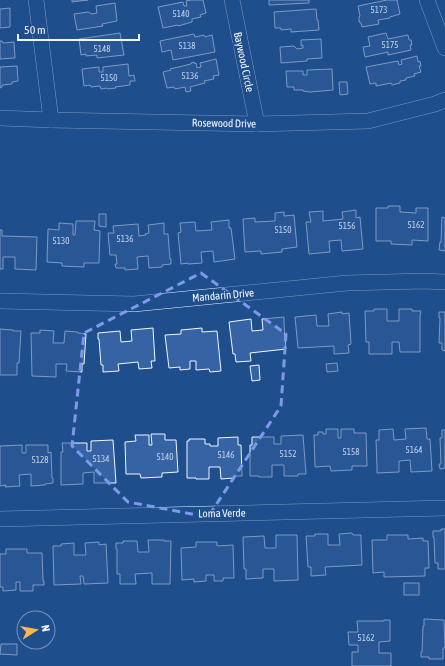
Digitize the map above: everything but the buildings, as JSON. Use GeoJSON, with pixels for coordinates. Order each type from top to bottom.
{"type":"FeatureCollection","features":[{"type":"Feature","properties":{"kind":"street"},"geometry":{"type":"LineString","coordinates":[[36,0],[51,120]]}},
{"type":"Feature","properties":{"kind":"street","name":"Baywood Circle"},"geometry":{"type":"LineString","coordinates":[[232,0],[257,124]]}},
{"type":"Feature","properties":{"kind":"street"},"geometry":{"type":"LineString","coordinates":[[427,0],[445,48]]}},
{"type":"Feature","properties":{"kind":"street","name":"Rosewood Drive"},"geometry":{"type":"LineString","coordinates":[[0,118],[257,124],[368,121],[435,104],[445,100]]}},
{"type":"Feature","properties":{"kind":"street","name":"Mandarin Drive"},"geometry":{"type":"LineString","coordinates":[[0,301],[134,304],[346,283],[424,280],[445,282]]}},
{"type":"Feature","properties":{"kind":"street","name":"Loma Verde"},"geometry":{"type":"LineString","coordinates":[[0,519],[445,508]]}},
{"type":"Feature","properties":{"kind":"highlighted area"},"geometry":{"type":"Polygon","coordinates":[[[201,273],[286,334],[281,406],[208,517],[128,502],[72,446],[84,333],[201,273]]]}}]}
